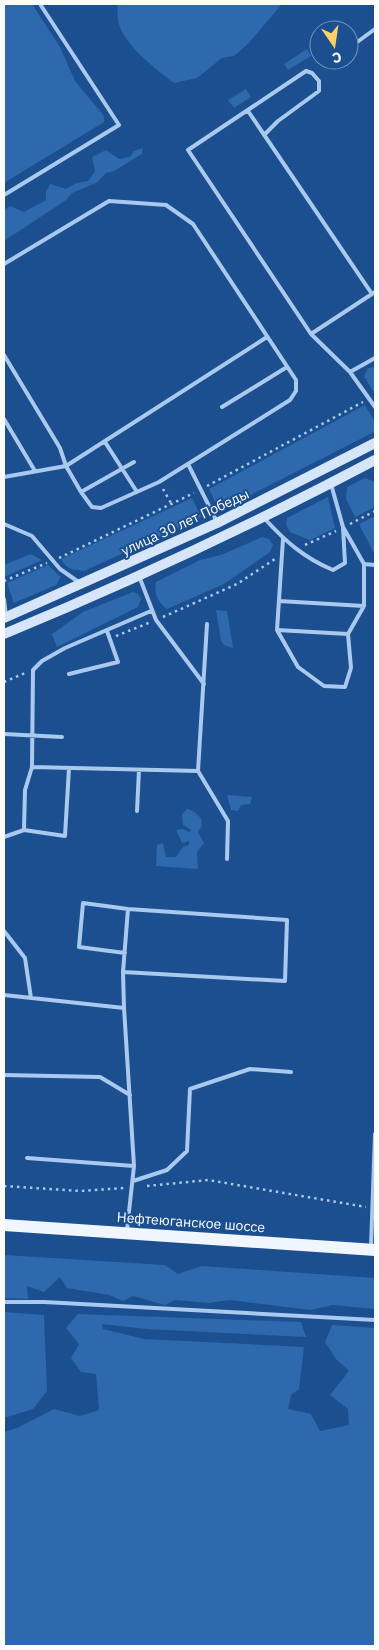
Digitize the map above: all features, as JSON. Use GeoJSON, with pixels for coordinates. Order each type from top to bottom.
{"type":"FeatureCollection","features":[{"type":"Feature","properties":{"kind":"main road","name":"улица 30 лет Победы"},"geometry":{"type":"LineString","coordinates":[[5,618],[217,523],[375,443]]}},
{"type":"Feature","properties":{"kind":"main road"},"geometry":{"type":"LineString","coordinates":[[4,634],[138,576],[264,518],[375,460]]}},
{"type":"Feature","properties":{"kind":"main road","name":"Нефтеюганское шоссе"},"geometry":{"type":"LineString","coordinates":[[4,1225],[373,1250]]}},
{"type":"Feature","properties":{"kind":"lane"},"geometry":{"type":"LineString","coordinates":[[4,195],[118,125],[40,4]]}},
{"type":"Feature","properties":{"kind":"lane"},"geometry":{"type":"LineString","coordinates":[[359,41],[375,29]]}},
{"type":"Feature","properties":{"kind":"lane"},"geometry":{"type":"LineString","coordinates":[[264,135],[278,121],[319,92],[319,80],[312,73],[306,71],[188,150],[311,334],[350,372],[375,407]]}},
{"type":"Feature","properties":{"kind":"lane"},"geometry":{"type":"LineString","coordinates":[[248,111],[374,293],[311,334]]}},
{"type":"Feature","properties":{"kind":"lane"},"geometry":{"type":"LineString","coordinates":[[4,264],[109,201],[166,205],[193,224],[296,380],[296,392],[290,400],[159,482],[101,508],[92,507],[81,492],[66,466],[60,448],[4,355]]}},
{"type":"Feature","properties":{"kind":"lane"},"geometry":{"type":"LineString","coordinates":[[4,476],[66,466],[267,337]]}},
{"type":"Feature","properties":{"kind":"lane"},"geometry":{"type":"LineString","coordinates":[[350,372],[375,358]]}},
{"type":"Feature","properties":{"kind":"lane"},"geometry":{"type":"LineString","coordinates":[[222,408],[287,367]]}},
{"type":"Feature","properties":{"kind":"lane"},"geometry":{"type":"LineString","coordinates":[[4,419],[35,470]]}},
{"type":"Feature","properties":{"kind":"lane"},"geometry":{"type":"LineString","coordinates":[[105,442],[137,492]]}},
{"type":"Feature","properties":{"kind":"lane"},"geometry":{"type":"LineString","coordinates":[[81,492],[134,462]]}},
{"type":"Feature","properties":{"kind":"lane"},"geometry":{"type":"LineString","coordinates":[[188,464],[217,523]]}},
{"type":"Feature","properties":{"kind":"lane"},"geometry":{"type":"LineString","coordinates":[[283,539],[277,630],[298,667],[324,686],[345,687],[351,668],[348,634],[364,606],[364,564],[344,527],[331,484]]}},
{"type":"Feature","properties":{"kind":"lane"},"geometry":{"type":"LineString","coordinates":[[264,518],[294,549],[333,570],[345,563],[344,527]]}},
{"type":"Feature","properties":{"kind":"lane"},"geometry":{"type":"LineString","coordinates":[[4,524],[32,536],[52,561],[82,584]]}},
{"type":"Feature","properties":{"kind":"lane"},"geometry":{"type":"LineString","coordinates":[[364,564],[375,565]]}},
{"type":"Feature","properties":{"kind":"lane"},"geometry":{"type":"LineString","coordinates":[[138,576],[156,620],[204,684]]}},
{"type":"Feature","properties":{"kind":"lane"},"geometry":{"type":"LineString","coordinates":[[4,599],[5,618]]}},
{"type":"Feature","properties":{"kind":"lane"},"geometry":{"type":"LineString","coordinates":[[279,601],[364,606]]}},
{"type":"Feature","properties":{"kind":"lane"},"geometry":{"type":"LineString","coordinates":[[24,830],[25,790],[32,767],[33,670],[42,661],[65,648],[151,611]]}},
{"type":"Feature","properties":{"kind":"lane"},"geometry":{"type":"LineString","coordinates":[[207,624],[198,771],[228,821],[227,859]]}},
{"type":"Feature","properties":{"kind":"lane"},"geometry":{"type":"LineString","coordinates":[[277,630],[348,634]]}},
{"type":"Feature","properties":{"kind":"lane"},"geometry":{"type":"LineString","coordinates":[[69,674],[118,662],[107,631]]}},
{"type":"Feature","properties":{"kind":"lane"},"geometry":{"type":"LineString","coordinates":[[4,734],[62,737]]}},
{"type":"Feature","properties":{"kind":"lane"},"geometry":{"type":"LineString","coordinates":[[32,767],[198,771]]}},
{"type":"Feature","properties":{"kind":"lane"},"geometry":{"type":"LineString","coordinates":[[4,837],[24,830],[65,836],[69,768]]}},
{"type":"Feature","properties":{"kind":"lane"},"geometry":{"type":"LineString","coordinates":[[137,810],[139,770]]}},
{"type":"Feature","properties":{"kind":"lane"},"geometry":{"type":"LineString","coordinates":[[123,972],[285,981],[287,920],[128,909],[83,903],[79,947],[125,953]]}},
{"type":"Feature","properties":{"kind":"lane"},"geometry":{"type":"LineString","coordinates":[[127,1233],[134,1166],[123,972],[128,909]]}},
{"type":"Feature","properties":{"kind":"lane"},"geometry":{"type":"LineString","coordinates":[[4,931],[25,958],[31,998]]}},
{"type":"Feature","properties":{"kind":"lane"},"geometry":{"type":"LineString","coordinates":[[4,996],[124,1008]]}},
{"type":"Feature","properties":{"kind":"lane"},"geometry":{"type":"LineString","coordinates":[[133,1181],[167,1170],[187,1151],[190,1089],[250,1069],[291,1072]]}},
{"type":"Feature","properties":{"kind":"lane"},"geometry":{"type":"LineString","coordinates":[[4,1075],[100,1077],[130,1095]]}},
{"type":"Feature","properties":{"kind":"lane"},"geometry":{"type":"LineString","coordinates":[[373,1250],[375,1134]]}},
{"type":"Feature","properties":{"kind":"lane"},"geometry":{"type":"LineString","coordinates":[[27,1158],[134,1166]]}},
{"type":"Feature","properties":{"kind":"lane"},"geometry":{"type":"LineString","coordinates":[[4,1302],[44,1302],[375,1320]]}},
{"type":"Feature","properties":{"kind":"path"},"geometry":{"type":"LineString","coordinates":[[4,581],[52,561],[172,505],[370,398]]}},
{"type":"Feature","properties":{"kind":"path"},"geometry":{"type":"LineString","coordinates":[[159,482],[172,505]]}},
{"type":"Feature","properties":{"kind":"path"},"geometry":{"type":"LineString","coordinates":[[294,549],[375,511]]}},
{"type":"Feature","properties":{"kind":"path"},"geometry":{"type":"LineString","coordinates":[[110,639],[236,584],[282,554]]}},
{"type":"Feature","properties":{"kind":"path"},"geometry":{"type":"LineString","coordinates":[[4,682],[33,670]]}},
{"type":"Feature","properties":{"kind":"path"},"geometry":{"type":"LineString","coordinates":[[4,1186],[80,1191],[208,1180],[373,1208]]}},
{"type":"Feature","properties":{"kind":"shaded area"},"geometry":{"type":"Polygon","coordinates":[[[4,4],[32,4],[60,47],[75,81],[104,116],[104,122],[4,183],[4,4]]]}},
{"type":"Feature","properties":{"kind":"shaded area"},"geometry":{"type":"Polygon","coordinates":[[[117,4],[282,4],[248,44],[234,56],[222,58],[197,78],[174,83],[142,57],[127,40],[119,24],[117,4]]]}},
{"type":"Feature","properties":{"kind":"shaded area"},"geometry":{"type":"Polygon","coordinates":[[[307,49],[309,52],[309,57],[288,70],[284,64],[307,49]]]}},
{"type":"Feature","properties":{"kind":"shaded area"},"geometry":{"type":"Polygon","coordinates":[[[246,89],[251,97],[234,108],[228,100],[246,89]]]}},
{"type":"Feature","properties":{"kind":"shaded area"},"geometry":{"type":"Polygon","coordinates":[[[143,148],[142,154],[114,171],[106,173],[96,183],[72,193],[66,200],[4,241],[4,210],[10,206],[24,212],[46,200],[46,192],[50,184],[66,189],[77,183],[88,181],[95,171],[92,157],[106,150],[119,159],[130,157],[134,151],[143,148]]]}},
{"type":"Feature","properties":{"kind":"shaded area"},"geometry":{"type":"Polygon","coordinates":[[[375,367],[375,390],[373,391],[364,376],[368,368],[375,367]]]}},
{"type":"Feature","properties":{"kind":"shaded area"},"geometry":{"type":"Polygon","coordinates":[[[365,405],[375,422],[374,432],[231,505],[215,502],[209,489],[365,405]]]}},
{"type":"Feature","properties":{"kind":"shaded area"},"geometry":{"type":"Polygon","coordinates":[[[365,478],[375,482],[375,507],[355,517],[346,499],[347,487],[365,478]]]}},
{"type":"Feature","properties":{"kind":"shaded area"},"geometry":{"type":"Polygon","coordinates":[[[328,497],[335,528],[310,540],[290,532],[286,525],[287,518],[328,497]]]}},
{"type":"Feature","properties":{"kind":"shaded area"},"geometry":{"type":"Polygon","coordinates":[[[192,498],[201,517],[187,524],[84,571],[70,568],[61,559],[192,498]]]}},
{"type":"Feature","properties":{"kind":"shaded area"},"geometry":{"type":"Polygon","coordinates":[[[375,516],[375,555],[359,524],[375,516]]]}},
{"type":"Feature","properties":{"kind":"shaded area"},"geometry":{"type":"Polygon","coordinates":[[[262,537],[269,539],[273,545],[270,552],[224,584],[167,609],[159,600],[155,590],[156,582],[200,560],[221,555],[262,537]]]}},
{"type":"Feature","properties":{"kind":"shaded area"},"geometry":{"type":"Polygon","coordinates":[[[31,554],[42,560],[4,577],[4,565],[31,554]]]}},
{"type":"Feature","properties":{"kind":"shaded area"},"geometry":{"type":"Polygon","coordinates":[[[48,565],[61,577],[56,585],[14,603],[7,583],[48,565]]]}},
{"type":"Feature","properties":{"kind":"shaded area"},"geometry":{"type":"Polygon","coordinates":[[[133,592],[138,594],[141,599],[138,607],[57,647],[52,634],[83,612],[133,592]]]}},
{"type":"Feature","properties":{"kind":"shaded area"},"geometry":{"type":"Polygon","coordinates":[[[216,610],[227,611],[233,648],[224,645],[221,641],[216,610]]]}},
{"type":"Feature","properties":{"kind":"shaded area"},"geometry":{"type":"Polygon","coordinates":[[[227,795],[252,797],[250,804],[241,805],[238,811],[231,810],[227,795]]]}},
{"type":"Feature","properties":{"kind":"shaded area"},"geometry":{"type":"Polygon","coordinates":[[[187,809],[193,811],[201,818],[202,826],[198,832],[204,843],[197,852],[198,869],[156,866],[157,845],[163,843],[166,857],[176,857],[183,847],[189,845],[189,841],[182,843],[176,830],[183,829],[189,832],[191,830],[183,825],[182,814],[187,809]]]}},
{"type":"Feature","properties":{"kind":"shaded area"},"geometry":{"type":"Polygon","coordinates":[[[4,1255],[165,1265],[178,1274],[202,1266],[375,1278],[375,1309],[333,1305],[310,1310],[230,1300],[208,1303],[175,1300],[165,1305],[133,1296],[123,1301],[109,1295],[67,1288],[60,1277],[44,1292],[27,1286],[28,1299],[4,1298],[4,1255]]]}},
{"type":"Feature","properties":{"kind":"shaded area"},"geometry":{"type":"Polygon","coordinates":[[[4,1312],[44,1315],[47,1391],[33,1409],[4,1418],[4,1312]]]}},
{"type":"Feature","properties":{"kind":"shaded area"},"geometry":{"type":"Polygon","coordinates":[[[78,1314],[301,1322],[306,1337],[147,1329],[102,1324],[103,1329],[144,1339],[304,1347],[299,1389],[291,1395],[288,1409],[311,1414],[320,1431],[349,1425],[348,1409],[330,1395],[349,1371],[336,1359],[325,1342],[332,1325],[375,1328],[375,1646],[4,1646],[4,1432],[17,1428],[54,1409],[80,1416],[99,1410],[96,1374],[81,1372],[71,1358],[79,1344],[66,1328],[78,1314]]]}}]}
